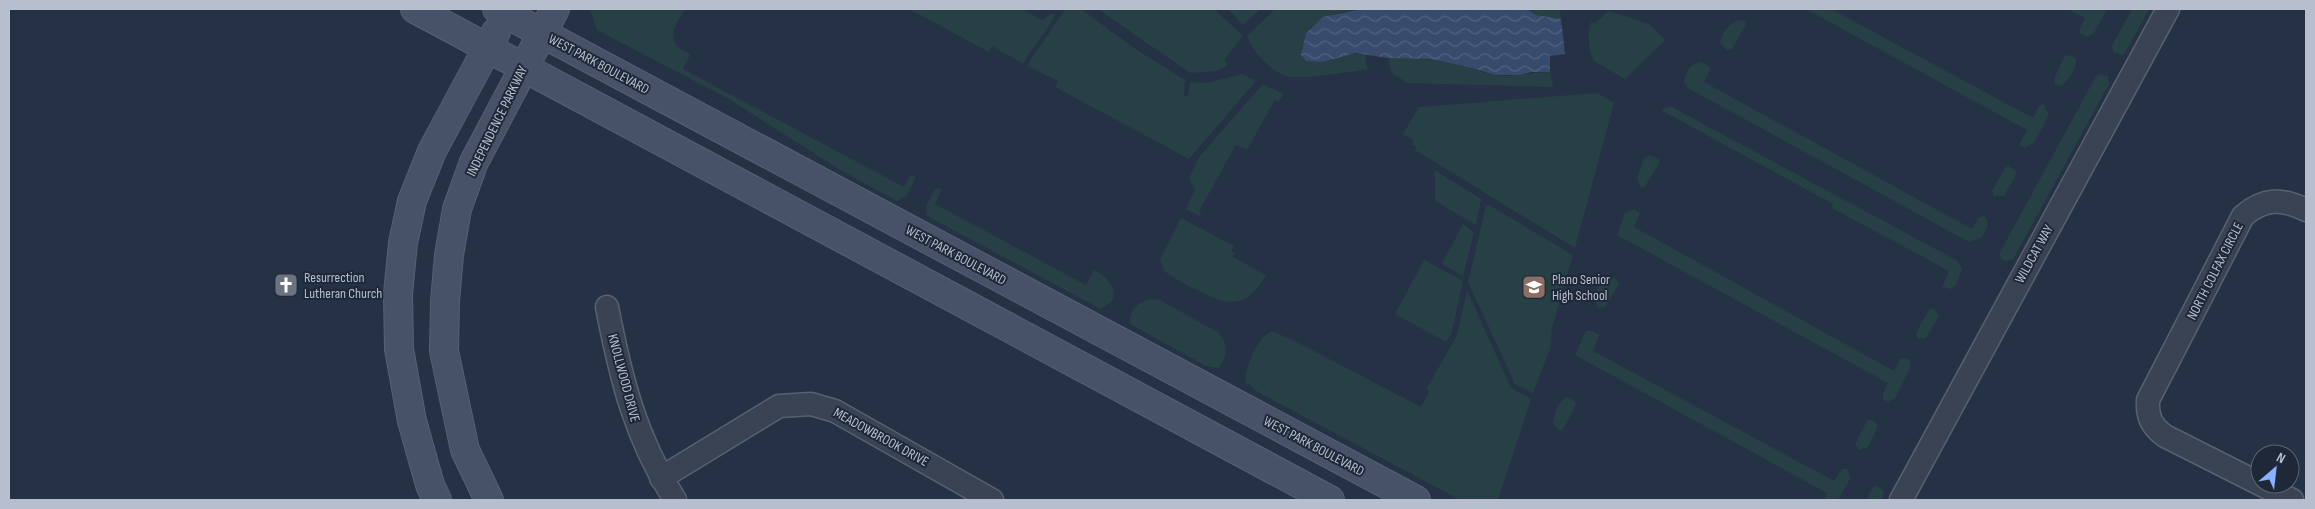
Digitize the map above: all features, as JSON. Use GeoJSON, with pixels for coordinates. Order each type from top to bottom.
{"type":"FeatureCollection","features":[{"type":"Feature","properties":{"kind":"main road"},"geometry":{"type":"LineString","coordinates":[[415,9],[1330,500]]}},
{"type":"Feature","properties":{"kind":"main road","name":"INDEPENDENCE PARKWAY"},"geometry":{"type":"LineString","coordinates":[[489,500],[465,450],[444,351],[445,301],[449,255],[457,209],[474,162],[554,9]]}},
{"type":"Feature","properties":{"kind":"main road"},"geometry":{"type":"LineString","coordinates":[[437,500],[430,485],[412,421],[399,349],[398,294],[403,243],[412,201],[432,150],[487,48],[504,10]]}},
{"type":"Feature","properties":{"kind":"main road","name":"WEST PARK BOULEVARD"},"geometry":{"type":"LineString","coordinates":[[504,10],[542,33],[1416,500]]}},
{"type":"Feature","properties":{"kind":"street","name":"WILDCAT WAY"},"geometry":{"type":"LineString","coordinates":[[1901,500],[2168,9]]}},
{"type":"Feature","properties":{"kind":"street","name":"NORTH COLFAX CIRCLE"},"geometry":{"type":"LineString","coordinates":[[2250,479],[2156,430],[2150,421],[2148,400],[2244,216],[2263,193],[2306,210]]}},
{"type":"Feature","properties":{"kind":"street","name":"KNOLLWOOD DRIVE"},"geometry":{"type":"LineString","coordinates":[[607,307],[618,367],[631,413],[661,478],[675,500]]}},
{"type":"Feature","properties":{"kind":"street","name":"MEADOWBROOK DRIVE"},"geometry":{"type":"LineString","coordinates":[[661,478],[779,406],[811,404],[835,411],[992,500]]}},
{"type":"Feature","properties":{"kind":"street","name":"NORTH COLFAX CIRCLE"},"geometry":{"type":"LineString","coordinates":[[2280,494],[2292,500]]}},
{"type":"Feature","properties":{"kind":"green space"},"geometry":{"type":"Polygon","coordinates":[[[590,9],[685,9],[675,27],[673,37],[678,47],[690,55],[683,69],[904,187],[910,176],[916,176],[907,195],[897,201],[842,171],[727,98],[597,30],[590,9]]]}},
{"type":"Feature","properties":{"kind":"green space"},"geometry":{"type":"Polygon","coordinates":[[[909,9],[1022,9],[1042,20],[1052,13],[1055,15],[1023,64],[992,46],[989,52],[909,9]]]}},
{"type":"Feature","properties":{"kind":"green space"},"geometry":{"type":"Polygon","coordinates":[[[1065,9],[1081,9],[1134,48],[1185,80],[1184,96],[1188,96],[1190,82],[1207,83],[1242,74],[1256,81],[1189,159],[1055,87],[1058,81],[1027,66],[1065,9]]]}},
{"type":"Feature","properties":{"kind":"green space"},"geometry":{"type":"Polygon","coordinates":[[[1098,9],[1214,9],[1243,36],[1225,59],[1227,66],[1217,71],[1190,73],[1098,9]]]}},
{"type":"Feature","properties":{"kind":"green space"},"geometry":{"type":"Polygon","coordinates":[[[1228,9],[1261,9],[1243,25],[1228,9]]]}},
{"type":"Feature","properties":{"kind":"green space"},"geometry":{"type":"Polygon","coordinates":[[[1275,9],[1359,9],[1330,16],[1312,27],[1306,33],[1306,61],[1321,61],[1365,54],[1367,69],[1303,77],[1287,76],[1274,70],[1258,54],[1247,36],[1275,9]]]}},
{"type":"Feature","properties":{"kind":"green space"},"geometry":{"type":"Polygon","coordinates":[[[1526,9],[1560,9],[1561,19],[1536,15],[1526,9]]]}},
{"type":"Feature","properties":{"kind":"green space"},"geometry":{"type":"Polygon","coordinates":[[[1806,9],[1831,9],[2033,118],[2039,106],[2043,104],[2049,114],[2034,143],[2024,148],[2019,145],[2027,130],[1806,9]]]}},
{"type":"Feature","properties":{"kind":"green space"},"geometry":{"type":"Polygon","coordinates":[[[2068,9],[2107,9],[2094,33],[2087,37],[2081,34],[2079,30],[2085,18],[2068,9]]]}},
{"type":"Feature","properties":{"kind":"green space"},"geometry":{"type":"Polygon","coordinates":[[[2132,9],[2149,9],[2125,53],[2122,55],[2113,52],[2112,46],[2132,9]]]}},
{"type":"Feature","properties":{"kind":"green space"},"geometry":{"type":"Polygon","coordinates":[[[1609,11],[1649,24],[1665,40],[1625,79],[1594,61],[1590,52],[1591,22],[1595,23],[1609,11]]]}},
{"type":"Feature","properties":{"kind":"green space"},"geometry":{"type":"Polygon","coordinates":[[[1740,20],[1745,21],[1745,26],[1732,49],[1727,50],[1720,43],[1722,36],[1730,26],[1740,20]]]}},
{"type":"Feature","properties":{"kind":"green space"},"geometry":{"type":"Polygon","coordinates":[[[2065,55],[2076,59],[2075,67],[2070,78],[2064,84],[2061,86],[2055,85],[2054,79],[2065,55]]]}},
{"type":"Feature","properties":{"kind":"green space"},"geometry":{"type":"Polygon","coordinates":[[[1388,58],[1444,61],[1503,76],[1550,72],[1553,87],[1407,83],[1391,72],[1388,58]]]}},
{"type":"Feature","properties":{"kind":"green space"},"geometry":{"type":"Polygon","coordinates":[[[1698,62],[1702,62],[1711,68],[1704,82],[1972,229],[1978,218],[1984,216],[1988,224],[1987,229],[1982,237],[1969,242],[1688,88],[1684,82],[1687,71],[1698,62]]]}},
{"type":"Feature","properties":{"kind":"green space"},"geometry":{"type":"Polygon","coordinates":[[[2101,74],[2108,76],[2109,84],[2015,256],[2012,260],[2003,261],[1999,254],[2096,76],[2101,74]]]}},
{"type":"Feature","properties":{"kind":"green space"},"geometry":{"type":"Polygon","coordinates":[[[1263,84],[1284,94],[1278,102],[1275,100],[1247,150],[1236,145],[1199,211],[1201,213],[1200,216],[1186,209],[1195,190],[1189,178],[1200,156],[1263,84]]]}},
{"type":"Feature","properties":{"kind":"green space"},"geometry":{"type":"Polygon","coordinates":[[[1597,93],[1614,103],[1575,248],[1415,150],[1416,147],[1412,145],[1414,141],[1403,134],[1419,107],[1597,93]]]}},
{"type":"Feature","properties":{"kind":"green space"},"geometry":{"type":"Polygon","coordinates":[[[1670,106],[1958,261],[1962,269],[1956,285],[1951,289],[1942,287],[1949,271],[1832,208],[1833,204],[1661,110],[1670,106]]]}},
{"type":"Feature","properties":{"kind":"green space"},"geometry":{"type":"Polygon","coordinates":[[[1649,155],[1659,159],[1660,162],[1644,188],[1640,187],[1637,178],[1644,158],[1649,155]]]}},
{"type":"Feature","properties":{"kind":"green space"},"geometry":{"type":"Polygon","coordinates":[[[2008,166],[2015,170],[2016,175],[2004,196],[1994,196],[1992,191],[2008,166]]]}},
{"type":"Feature","properties":{"kind":"green space"},"geometry":{"type":"Polygon","coordinates":[[[1435,170],[1481,199],[1476,225],[1435,201],[1435,170]]]}},
{"type":"Feature","properties":{"kind":"green space"},"geometry":{"type":"Polygon","coordinates":[[[940,188],[941,191],[935,204],[1086,285],[1094,270],[1098,272],[1107,278],[1112,286],[1112,301],[1101,309],[927,216],[926,206],[935,189],[940,188]]]}},
{"type":"Feature","properties":{"kind":"green space"},"geometry":{"type":"Polygon","coordinates":[[[1489,205],[1573,255],[1552,328],[1550,349],[1533,393],[1515,384],[1468,282],[1486,206],[1489,205]]]}},
{"type":"Feature","properties":{"kind":"green space"},"geometry":{"type":"Polygon","coordinates":[[[1634,209],[1640,213],[1634,227],[1894,371],[1900,359],[1910,360],[1911,367],[1895,398],[1888,402],[1883,399],[1883,393],[1888,383],[1617,235],[1625,213],[1634,209]]]}},
{"type":"Feature","properties":{"kind":"green space"},"geometry":{"type":"Polygon","coordinates":[[[1181,218],[1234,246],[1231,251],[1235,253],[1233,257],[1266,275],[1252,294],[1242,300],[1225,301],[1188,286],[1165,271],[1160,259],[1181,218]]]}},
{"type":"Feature","properties":{"kind":"green space"},"geometry":{"type":"Polygon","coordinates":[[[1463,224],[1474,232],[1463,276],[1442,264],[1463,224]]]}},
{"type":"Feature","properties":{"kind":"green space"},"geometry":{"type":"Polygon","coordinates":[[[1424,260],[1463,281],[1452,332],[1446,342],[1395,314],[1424,260]]]}},
{"type":"Feature","properties":{"kind":"green space"},"geometry":{"type":"Polygon","coordinates":[[[1610,276],[1616,279],[1619,284],[1605,307],[1597,308],[1596,299],[1599,284],[1606,277],[1610,276]]]}},
{"type":"Feature","properties":{"kind":"green space"},"geometry":{"type":"Polygon","coordinates":[[[1467,290],[1511,388],[1531,399],[1498,500],[1460,500],[1258,392],[1245,382],[1256,347],[1265,335],[1271,331],[1291,339],[1421,407],[1429,393],[1427,388],[1457,335],[1467,290]]]}},
{"type":"Feature","properties":{"kind":"green space"},"geometry":{"type":"Polygon","coordinates":[[[1153,299],[1160,300],[1219,333],[1226,351],[1219,368],[1206,366],[1130,324],[1133,310],[1139,304],[1153,299]]]}},
{"type":"Feature","properties":{"kind":"green space"},"geometry":{"type":"Polygon","coordinates":[[[1930,308],[1934,309],[1939,316],[1926,338],[1918,339],[1916,333],[1930,308]]]}},
{"type":"Feature","properties":{"kind":"green space"},"geometry":{"type":"Polygon","coordinates":[[[1586,331],[1593,331],[1599,335],[1593,351],[1834,481],[1842,469],[1848,469],[1850,479],[1838,500],[1824,500],[1827,493],[1575,355],[1586,331]]]}},
{"type":"Feature","properties":{"kind":"green space"},"geometry":{"type":"Polygon","coordinates":[[[1568,397],[1575,401],[1576,405],[1563,429],[1560,430],[1553,425],[1554,417],[1561,401],[1568,397]]]}},
{"type":"Feature","properties":{"kind":"green space"},"geometry":{"type":"Polygon","coordinates":[[[1870,419],[1877,424],[1877,429],[1868,447],[1859,450],[1855,444],[1867,421],[1870,419]]]}},
{"type":"Feature","properties":{"kind":"green space"},"geometry":{"type":"Polygon","coordinates":[[[1878,486],[1884,491],[1882,500],[1866,500],[1873,487],[1878,486]]]}},
{"type":"Feature","properties":{"kind":"water"},"geometry":{"type":"Polygon","coordinates":[[[1362,9],[1526,9],[1536,15],[1561,19],[1565,54],[1550,56],[1550,72],[1531,72],[1520,75],[1495,75],[1465,66],[1430,59],[1388,58],[1356,53],[1322,62],[1306,61],[1301,55],[1306,33],[1323,17],[1362,9]]]}},
{"type":"Feature","properties":{"kind":"place","name":"Resurrection Lutheran Church"},"geometry":{"type":"Point","coordinates":[286,285]}},
{"type":"Feature","properties":{"kind":"place","name":"Plano Senior High School"},"geometry":{"type":"Point","coordinates":[1534,287]}}]}
